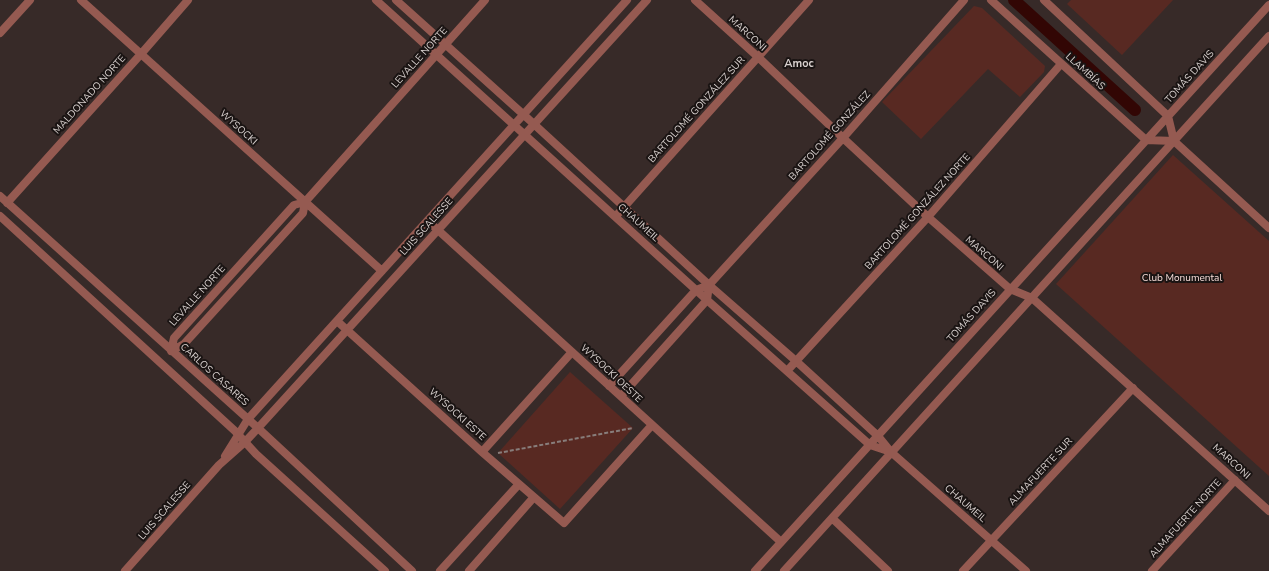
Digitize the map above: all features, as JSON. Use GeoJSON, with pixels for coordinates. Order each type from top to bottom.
{"type":"FeatureCollection","features":[{"type":"Feature","properties":{"kind":"street"},"geometry":{"type":"LineString","coordinates":[[0,33],[30,0]]}},
{"type":"Feature","properties":{"kind":"street","name":"WYSOCKI"},"geometry":{"type":"LineString","coordinates":[[81,0],[382,272]]}},
{"type":"Feature","properties":{"kind":"street","name":"MALDONADO NORTE"},"geometry":{"type":"LineString","coordinates":[[7,202],[188,0]]}},
{"type":"Feature","properties":{"kind":"street","name":"CHAUMEIL"},"geometry":{"type":"LineString","coordinates":[[376,0],[707,300],[870,445],[891,452]]}},
{"type":"Feature","properties":{"kind":"street","name":"CHAUMEIL"},"geometry":{"type":"LineString","coordinates":[[396,0],[709,285],[796,361],[878,436],[891,452],[1026,571]]}},
{"type":"Feature","properties":{"kind":"street","name":"LEVALLE NORTE"},"geometry":{"type":"LineString","coordinates":[[171,351],[184,344],[303,213],[305,202],[486,0]]}},
{"type":"Feature","properties":{"kind":"street","name":"LUIS SCALESSE"},"geometry":{"type":"LineString","coordinates":[[219,465],[248,419],[627,0]]}},
{"type":"Feature","properties":{"kind":"street","name":"LUIS SCALESSE"},"geometry":{"type":"LineString","coordinates":[[125,571],[219,465],[245,442],[258,428],[647,0]]}},
{"type":"Feature","properties":{"kind":"street","name":"MARCONI"},"geometry":{"type":"LineString","coordinates":[[695,0],[758,57],[928,217],[1010,289],[1032,298],[1269,511]]}},
{"type":"Feature","properties":{"kind":"street","name":"BARTOLOMÉ GONZÁLEZ SUR"},"geometry":{"type":"LineString","coordinates":[[616,216],[810,0]]}},
{"type":"Feature","properties":{"kind":"street","name":"BARTOLOMÉ GONZÁLEZ"},"geometry":{"type":"LineString","coordinates":[[609,386],[696,290],[709,285],[843,138],[964,0]]}},
{"type":"Feature","properties":{"kind":"street","name":"LLAMBÍAS"},"geometry":{"type":"LineString","coordinates":[[991,0],[1146,140]]}},
{"type":"Feature","properties":{"kind":"street"},"geometry":{"type":"LineString","coordinates":[[1044,0],[1168,116],[1174,141],[1269,228]]}},
{"type":"Feature","properties":{"kind":"street","name":"TOMÁS DAVIS"},"geometry":{"type":"LineString","coordinates":[[755,571],[1269,5]]}},
{"type":"Feature","properties":{"kind":"street"},"geometry":{"type":"LineString","coordinates":[[784,571],[1269,36]]}},
{"type":"Feature","properties":{"kind":"street","name":"BARTOLOMÉ GONZÁLEZ NORTE"},"geometry":{"type":"LineString","coordinates":[[787,371],[928,217],[1061,64]]}},
{"type":"Feature","properties":{"kind":"street"},"geometry":{"type":"LineString","coordinates":[[1146,140],[1174,141]]}},
{"type":"Feature","properties":{"kind":"street","name":"CARLOS CASARES"},"geometry":{"type":"LineString","coordinates":[[0,196],[258,428],[412,571]]}},
{"type":"Feature","properties":{"kind":"street","name":"LEVALLE NORTE"},"geometry":{"type":"LineString","coordinates":[[171,351],[174,338],[179,332],[294,205],[305,202]]}},
{"type":"Feature","properties":{"kind":"street"},"geometry":{"type":"LineString","coordinates":[[0,216],[239,435],[256,454],[385,571]]}},
{"type":"Feature","properties":{"kind":"street","name":"WYSOCKI OESTE"},"geometry":{"type":"LineString","coordinates":[[428,221],[781,542]]}},
{"type":"Feature","properties":{"kind":"street"},"geometry":{"type":"LineString","coordinates":[[621,396],[707,300],[709,285]]}},
{"type":"Feature","properties":{"kind":"street","name":"WYSOCKI ESTE"},"geometry":{"type":"LineString","coordinates":[[337,321],[348,329],[482,452],[564,523],[652,425]]}},
{"type":"Feature","properties":{"kind":"street"},"geometry":{"type":"LineString","coordinates":[[482,452],[572,352]]}},
{"type":"Feature","properties":{"kind":"street","name":"ALMAFUERTE SUR"},"geometry":{"type":"LineString","coordinates":[[963,571],[1133,388]]}},
{"type":"Feature","properties":{"kind":"street","name":"ALMAFUERTE NORTE"},"geometry":{"type":"LineString","coordinates":[[1152,571],[1235,480]]}},
{"type":"Feature","properties":{"kind":"street"},"geometry":{"type":"LineString","coordinates":[[440,571],[519,484]]}},
{"type":"Feature","properties":{"kind":"street"},"geometry":{"type":"LineString","coordinates":[[469,571],[534,497]]}},
{"type":"Feature","properties":{"kind":"street"},"geometry":{"type":"LineString","coordinates":[[832,518],[888,571]]}},
{"type":"Feature","properties":{"kind":"path"},"geometry":{"type":"LineString","coordinates":[[498,453],[633,428]]}},
{"type":"Feature","properties":{"kind":"green space"},"geometry":{"type":"Polygon","coordinates":[[[1071,0],[1173,0],[1122,55],[1067,4],[1071,0]]]}},
{"type":"Feature","properties":{"kind":"green space"},"geometry":{"type":"Polygon","coordinates":[[[974,6],[982,8],[1045,66],[1044,72],[1020,97],[988,69],[921,139],[882,102],[974,6]]]}},
{"type":"Feature","properties":{"kind":"green space","name":"Club Monumental"},"geometry":{"type":"Polygon","coordinates":[[[1173,155],[1269,241],[1269,476],[1056,284],[1173,155]]]}},
{"type":"Feature","properties":{"kind":"green space"},"geometry":{"type":"Polygon","coordinates":[[[570,372],[633,428],[560,509],[498,453],[570,372]]]}},
{"type":"Feature","properties":{"kind":"waterway"},"geometry":{"type":"LineString","coordinates":[[1014,0],[1135,110]]}},
{"type":"Feature","properties":{"kind":"district","name":"Amoc"},"geometry":{"type":"Point","coordinates":[799,64]}}]}
